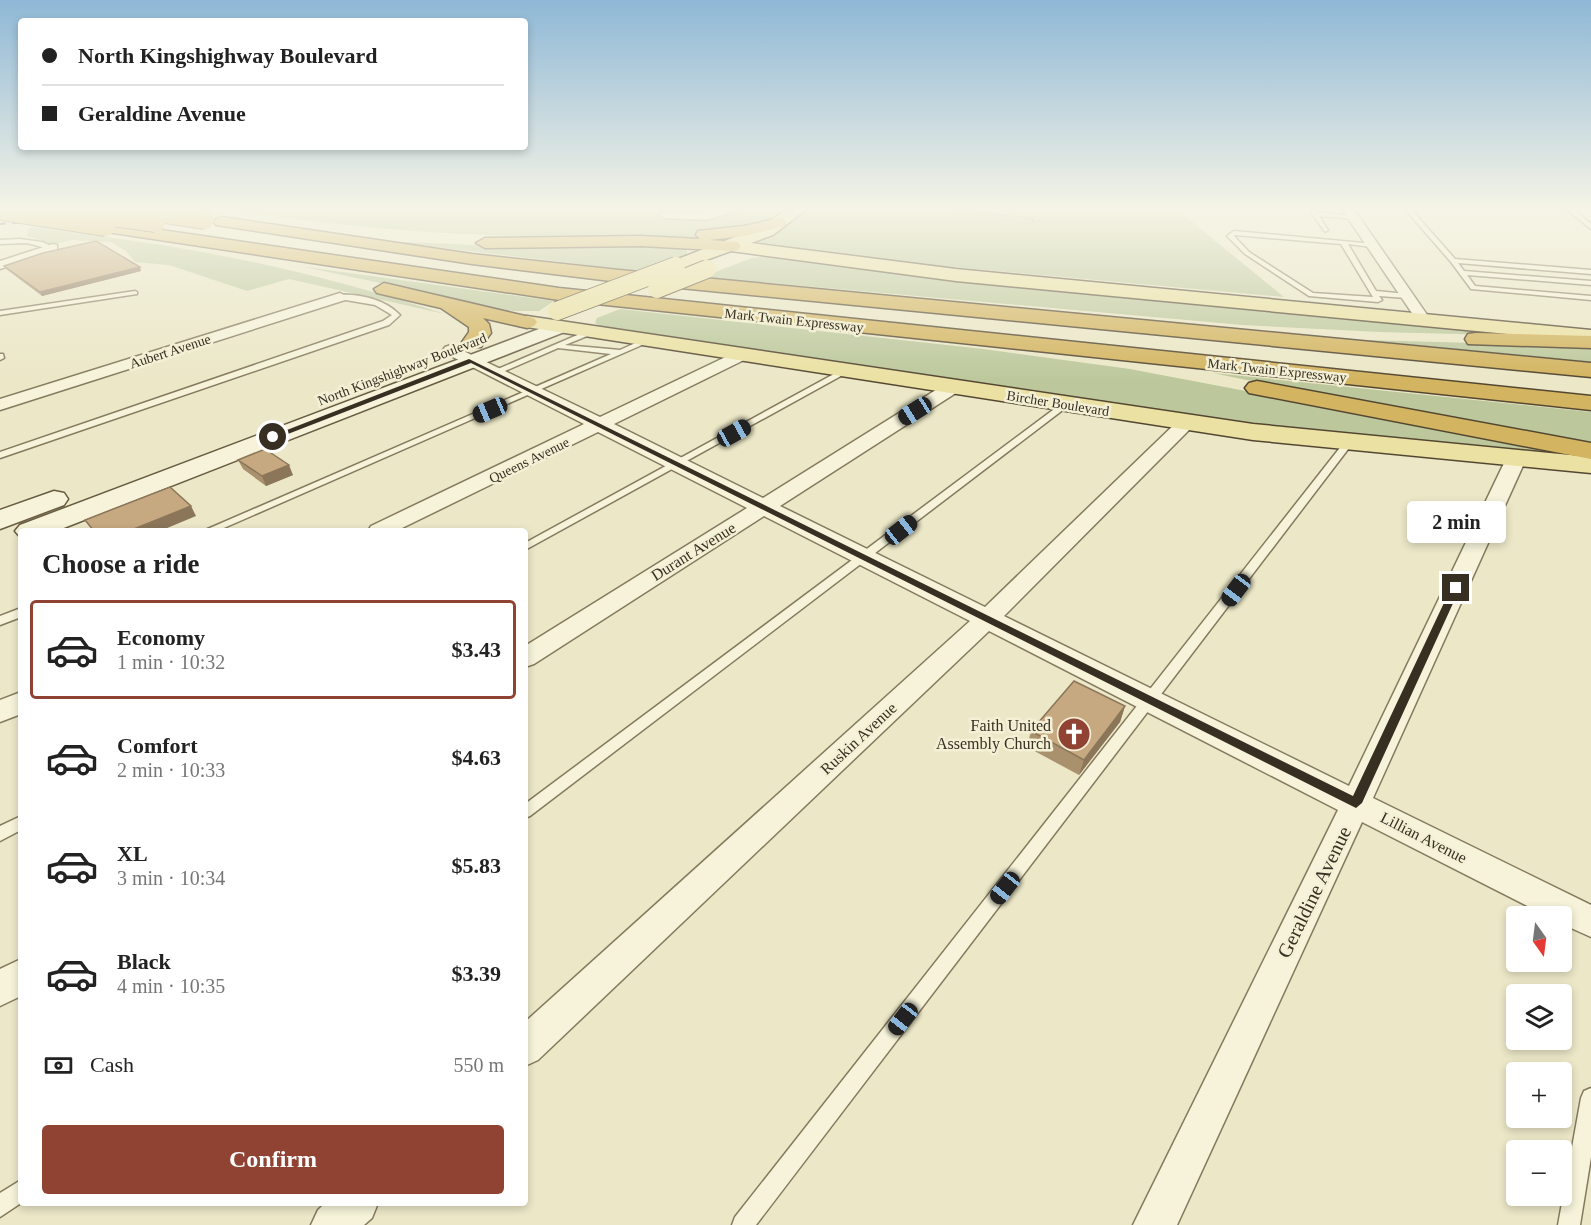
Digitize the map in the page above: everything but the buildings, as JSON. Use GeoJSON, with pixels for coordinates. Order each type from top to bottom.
{"type":"FeatureCollection","features":[{"type":"Feature","properties":{"kind":"highway"},"geometry":{"type":"LineString","coordinates":[[282,265],[527,322]]}},
{"type":"Feature","properties":{"kind":"highway","name":"Mark Twain Expressway"},"geometry":{"type":"LineString","coordinates":[[362,265],[559,294],[1591,403]]}},
{"type":"Feature","properties":{"kind":"highway"},"geometry":{"type":"LineString","coordinates":[[429,265],[716,297],[1591,381]]}},
{"type":"Feature","properties":{"kind":"highway","name":"Mark Twain Expressway"},"geometry":{"type":"LineString","coordinates":[[525,265],[1591,370]]}},
{"type":"Feature","properties":{"kind":"highway"},"geometry":{"type":"LineString","coordinates":[[444,304],[479,324],[480,333],[465,351]]}},
{"type":"Feature","properties":{"kind":"highway"},"geometry":{"type":"LineString","coordinates":[[1220,334],[1591,342]]}},
{"type":"Feature","properties":{"kind":"highway"},"geometry":{"type":"LineString","coordinates":[[974,339],[1237,384],[1591,451]]}},
{"type":"Feature","properties":{"kind":"main road","name":"North Kingshighway Boulevard"},"geometry":{"type":"LineString","coordinates":[[0,520],[465,351],[559,328],[678,265]]}},
{"type":"Feature","properties":{"kind":"main road"},"geometry":{"type":"LineString","coordinates":[[590,323],[717,265]]}},
{"type":"Feature","properties":{"kind":"main road"},"geometry":{"type":"LineString","coordinates":[[882,265],[1591,336]]}},
{"type":"Feature","properties":{"kind":"main road","name":"North Kingshighway Boulevard"},"geometry":{"type":"LineString","coordinates":[[37,528],[465,351],[527,322]]}},
{"type":"Feature","properties":{"kind":"main road","name":"Bircher Boulevard"},"geometry":{"type":"LineString","coordinates":[[527,322],[559,328],[590,323],[647,341],[1186,423],[1348,442],[1591,465]]}},
{"type":"Feature","properties":{"kind":"main road"},"geometry":{"type":"LineString","coordinates":[[0,543],[18,535]]}},
{"type":"Feature","properties":{"kind":"street"},"geometry":{"type":"LineString","coordinates":[[1386,265],[1423,319]]}},
{"type":"Feature","properties":{"kind":"street","name":"Aubert Avenue"},"geometry":{"type":"LineString","coordinates":[[0,405],[340,297]]}},
{"type":"Feature","properties":{"kind":"street","name":"Lillian Avenue"},"geometry":{"type":"LineString","coordinates":[[465,351],[495,372],[1591,922]]}},
{"type":"Feature","properties":{"kind":"street","name":"Queens Avenue"},"geometry":{"type":"LineString","coordinates":[[385,528],[742,355]]}},
{"type":"Feature","properties":{"kind":"street","name":"Durant Avenue"},"geometry":{"type":"LineString","coordinates":[[528,656],[953,387]]}},
{"type":"Feature","properties":{"kind":"street","name":"Ruskin Avenue"},"geometry":{"type":"LineString","coordinates":[[528,1044],[987,618],[1186,423]]}},
{"type":"Feature","properties":{"kind":"street","name":"Geraldine Avenue"},"geometry":{"type":"LineString","coordinates":[[1155,1225],[1356,803],[1516,459]]}},
{"type":"Feature","properties":{"kind":"street"},"geometry":{"type":"LineString","coordinates":[[0,712],[18,703]]}},
{"type":"Feature","properties":{"kind":"street"},"geometry":{"type":"LineString","coordinates":[[0,989],[18,978]]}},
{"type":"Feature","properties":{"kind":"street"},"geometry":{"type":"LineString","coordinates":[[333,1225],[354,1206]]}},
{"type":"Feature","properties":{"kind":"lane"},"geometry":{"type":"LineString","coordinates":[[1266,265],[1311,295],[1324,309]]}},
{"type":"Feature","properties":{"kind":"lane"},"geometry":{"type":"LineString","coordinates":[[1311,295],[1378,300],[1357,265]]}},
{"type":"Feature","properties":{"kind":"lane"},"geometry":{"type":"LineString","coordinates":[[1456,265],[1473,288],[1591,298]]}},
{"type":"Feature","properties":{"kind":"lane"},"geometry":{"type":"LineString","coordinates":[[1505,265],[1591,272]]}},
{"type":"Feature","properties":{"kind":"lane"},"geometry":{"type":"LineString","coordinates":[[1462,273],[1591,283]]}},
{"type":"Feature","properties":{"kind":"lane"},"geometry":{"type":"LineString","coordinates":[[0,313],[135,293]]}},
{"type":"Feature","properties":{"kind":"lane"},"geometry":{"type":"LineString","coordinates":[[1374,293],[1407,296]]}},
{"type":"Feature","properties":{"kind":"lane"},"geometry":{"type":"LineString","coordinates":[[0,455],[386,323],[396,315],[390,308],[357,298],[340,297]]}},
{"type":"Feature","properties":{"kind":"lane"},"geometry":{"type":"LineString","coordinates":[[495,372],[559,328],[621,353]]}},
{"type":"Feature","properties":{"kind":"lane"},"geometry":{"type":"LineString","coordinates":[[215,528],[647,341]]}},
{"type":"Feature","properties":{"kind":"lane"},"geometry":{"type":"LineString","coordinates":[[528,545],[846,371]]}},
{"type":"Feature","properties":{"kind":"lane"},"geometry":{"type":"LineString","coordinates":[[528,810],[865,558],[1065,404]]}},
{"type":"Feature","properties":{"kind":"lane"},"geometry":{"type":"LineString","coordinates":[[743,1225],[1151,701],[1348,442]]}},
{"type":"Feature","properties":{"kind":"lane"},"geometry":{"type":"LineString","coordinates":[[0,621],[18,613]]}},
{"type":"Feature","properties":{"kind":"lane"},"geometry":{"type":"LineString","coordinates":[[0,834],[18,824]]}},
{"type":"Feature","properties":{"kind":"lane"},"geometry":{"type":"LineString","coordinates":[[1569,1225],[1591,1098]]}},
{"type":"Feature","properties":{"kind":"lane"},"geometry":{"type":"LineString","coordinates":[[0,1206],[18,1192]]}},
{"type":"Feature","properties":{"kind":"green space"},"geometry":{"type":"Polygon","coordinates":[[[170,265],[269,265],[385,295],[445,314],[289,279],[247,291],[170,265]]]}},
{"type":"Feature","properties":{"kind":"green space"},"geometry":{"type":"Polygon","coordinates":[[[588,265],[663,265],[645,272],[588,265]]]}},
{"type":"Feature","properties":{"kind":"green space"},"geometry":{"type":"Polygon","coordinates":[[[733,265],[863,265],[1573,337],[1380,332],[1243,325],[702,277],[733,265]]]}},
{"type":"Feature","properties":{"kind":"green space"},"geometry":{"type":"Polygon","coordinates":[[[932,265],[1245,265],[1284,297],[932,265]]]}},
{"type":"Feature","properties":{"kind":"green space"},"geometry":{"type":"Polygon","coordinates":[[[304,267],[554,301],[539,311],[513,311],[304,267]]]}},
{"type":"Feature","properties":{"kind":"green space"},"geometry":{"type":"Polygon","coordinates":[[[620,309],[983,349],[1130,369],[1591,457],[1428,443],[1226,421],[603,328],[595,323],[597,318],[620,309]]]}},
{"type":"Feature","properties":{"kind":"green space"},"geometry":{"type":"Polygon","coordinates":[[[1362,340],[1591,346],[1591,362],[1362,340]]]}},
{"type":"Feature","properties":{"kind":"green space"},"geometry":{"type":"Polygon","coordinates":[[[1213,373],[1591,412],[1591,444],[1329,397],[1213,373]]]}},
{"type":"Feature","properties":{"kind":"place","name":"Faith United Assembly Church"},"geometry":{"type":"Point","coordinates":[1074,734]}},
{"type":"Feature","properties":{"kind":"route"},"geometry":{"type":"LineString","coordinates":[[273,437],[471,360],[1356,803],[1456,588]]}}]}
